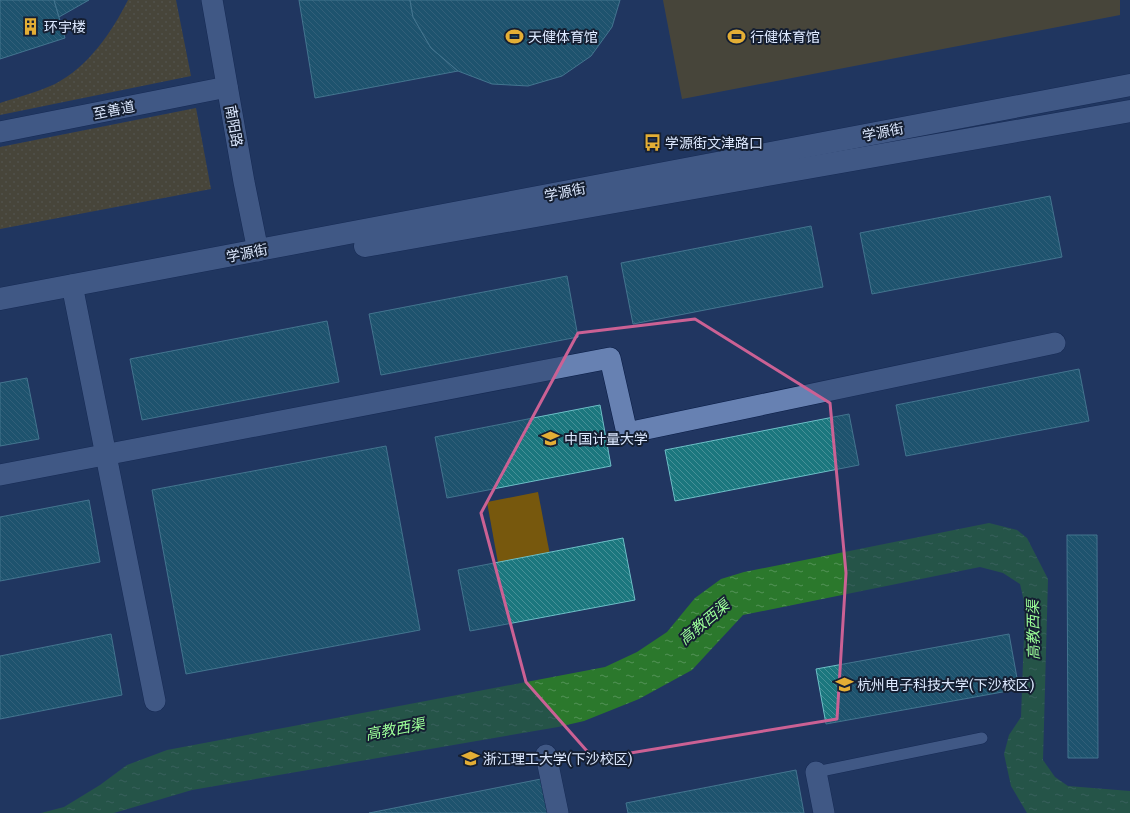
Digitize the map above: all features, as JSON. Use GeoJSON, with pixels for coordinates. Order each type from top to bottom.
{"type":"FeatureCollection","features":[{"type":"Feature","properties":{"kind":"main road","name":"学源街"},"geometry":{"type":"LineString","coordinates":[[0,312],[74,291],[258,251],[1130,85]]}},
{"type":"Feature","properties":{"kind":"main road","name":"学源街"},"geometry":{"type":"LineString","coordinates":[[0,299],[74,291],[1110,114],[1130,112]]}},
{"type":"Feature","properties":{"kind":"street","name":"南阳路"},"geometry":{"type":"LineString","coordinates":[[212,0],[258,251]]}},
{"type":"Feature","properties":{"kind":"street","name":"至善道"},"geometry":{"type":"LineString","coordinates":[[0,132],[227,87]]}},
{"type":"Feature","properties":{"kind":"street"},"geometry":{"type":"LineString","coordinates":[[74,291],[105,456],[155,701]]}},
{"type":"Feature","properties":{"kind":"street"},"geometry":{"type":"LineString","coordinates":[[0,475],[610,358],[627,433],[1055,343]]}},
{"type":"Feature","properties":{"kind":"street"},"geometry":{"type":"LineString","coordinates":[[546,755],[558,813]]}},
{"type":"Feature","properties":{"kind":"street"},"geometry":{"type":"LineString","coordinates":[[816,772],[824,813]]}},
{"type":"Feature","properties":{"kind":"lane"},"geometry":{"type":"LineString","coordinates":[[816,772],[982,738]]}},
{"type":"Feature","properties":{"kind":"highlighted area"},"geometry":{"type":"Polygon","coordinates":[[[695,319],[830,403],[846,573],[837,719],[594,759],[526,682],[481,513],[578,333],[695,319]]]}},
{"type":"Feature","properties":{"kind":"shaded area"},"geometry":{"type":"Polygon","coordinates":[[[128,0],[176,0],[191,76],[0,115],[0,103],[55,84],[78,68],[98,48],[107,36],[128,0]]]}},
{"type":"Feature","properties":{"kind":"shaded area"},"geometry":{"type":"Polygon","coordinates":[[[663,0],[1120,0],[1120,15],[682,99],[663,0]]]}},
{"type":"Feature","properties":{"kind":"shaded area"},"geometry":{"type":"Polygon","coordinates":[[[196,108],[211,189],[0,229],[0,147],[196,108]]]}},
{"type":"Feature","properties":{"kind":"shaded area"},"geometry":{"type":"Polygon","coordinates":[[[538,492],[558,597],[506,607],[487,502],[538,492]]]}},
{"type":"Feature","properties":{"kind":"water","name":"高教西渠"},"geometry":{"type":"Polygon","coordinates":[[[989,523],[1017,530],[1027,538],[1048,579],[1043,760],[1055,777],[1068,786],[1130,791],[1130,813],[1027,813],[1011,786],[1004,754],[1009,735],[1021,717],[1025,606],[1020,584],[1003,573],[980,567],[743,615],[692,670],[639,699],[584,721],[558,727],[192,790],[114,813],[41,813],[64,807],[100,785],[127,765],[167,750],[605,667],[637,652],[667,632],[695,598],[721,579],[744,572],[989,523]]]}},
{"type":"Feature","properties":{"kind":"building","name":"环宇楼"},"geometry":{"type":"Polygon","coordinates":[[[0,0],[54,0],[65,38],[0,59],[0,0]]]}},
{"type":"Feature","properties":{"kind":"building","name":"环宇楼"},"geometry":{"type":"Polygon","coordinates":[[[54,0],[89,0],[59,17],[54,0]]]}},
{"type":"Feature","properties":{"kind":"building"},"geometry":{"type":"Polygon","coordinates":[[[299,0],[410,0],[413,17],[431,48],[458,71],[315,98],[299,0]]]}},
{"type":"Feature","properties":{"kind":"building","name":"天健体育馆"},"geometry":{"type":"Polygon","coordinates":[[[410,0],[620,0],[612,27],[591,56],[562,76],[528,86],[492,84],[458,71],[431,48],[413,17],[410,0]]]}},
{"type":"Feature","properties":{"kind":"building"},"geometry":{"type":"Polygon","coordinates":[[[1050,196],[1062,257],[872,294],[860,233],[1050,196]]]}},
{"type":"Feature","properties":{"kind":"building"},"geometry":{"type":"Polygon","coordinates":[[[811,226],[823,287],[633,324],[621,263],[811,226]]]}},
{"type":"Feature","properties":{"kind":"building"},"geometry":{"type":"Polygon","coordinates":[[[567,276],[578,337],[381,375],[369,314],[567,276]]]}},
{"type":"Feature","properties":{"kind":"building"},"geometry":{"type":"Polygon","coordinates":[[[327,321],[339,382],[142,420],[130,359],[327,321]]]}},
{"type":"Feature","properties":{"kind":"building"},"geometry":{"type":"Polygon","coordinates":[[[1079,369],[1089,421],[906,456],[896,405],[1079,369]]]}},
{"type":"Feature","properties":{"kind":"building"},"geometry":{"type":"Polygon","coordinates":[[[27,378],[39,439],[0,446],[0,383],[27,378]]]}},
{"type":"Feature","properties":{"kind":"building"},"geometry":{"type":"Polygon","coordinates":[[[600,405],[611,466],[447,498],[435,437],[600,405]]]}},
{"type":"Feature","properties":{"kind":"building"},"geometry":{"type":"Polygon","coordinates":[[[849,414],[859,465],[675,501],[665,450],[849,414]]]}},
{"type":"Feature","properties":{"kind":"building"},"geometry":{"type":"Polygon","coordinates":[[[386,446],[420,630],[186,674],[152,490],[386,446]]]}},
{"type":"Feature","properties":{"kind":"building"},"geometry":{"type":"Polygon","coordinates":[[[89,500],[100,562],[0,581],[0,517],[89,500]]]}},
{"type":"Feature","properties":{"kind":"building"},"geometry":{"type":"Polygon","coordinates":[[[1067,535],[1097,535],[1098,758],[1068,758],[1067,535]]]}},
{"type":"Feature","properties":{"kind":"building"},"geometry":{"type":"Polygon","coordinates":[[[623,538],[635,600],[470,631],[458,570],[623,538]]]}},
{"type":"Feature","properties":{"kind":"building"},"geometry":{"type":"Polygon","coordinates":[[[111,634],[122,695],[0,719],[0,656],[111,634]]]}},
{"type":"Feature","properties":{"kind":"building"},"geometry":{"type":"Polygon","coordinates":[[[1009,634],[1019,689],[826,724],[816,669],[1009,634]]]}},
{"type":"Feature","properties":{"kind":"building"},"geometry":{"type":"Polygon","coordinates":[[[796,770],[804,813],[628,813],[626,803],[796,770]]]}},
{"type":"Feature","properties":{"kind":"building"},"geometry":{"type":"Polygon","coordinates":[[[541,779],[548,813],[369,813],[541,779]]]}},
{"type":"Feature","properties":{"kind":"place","name":"环宇楼"},"geometry":{"type":"Point","coordinates":[31,27]}},
{"type":"Feature","properties":{"kind":"place","name":"天健体育馆"},"geometry":{"type":"Point","coordinates":[515,37]}},
{"type":"Feature","properties":{"kind":"place","name":"行健体育馆"},"geometry":{"type":"Point","coordinates":[737,37]}},
{"type":"Feature","properties":{"kind":"place","name":"学源街文津路口"},"geometry":{"type":"Point","coordinates":[652,143]}},
{"type":"Feature","properties":{"kind":"place","name":"中国计量大学"},"geometry":{"type":"Point","coordinates":[551,439]}},
{"type":"Feature","properties":{"kind":"place","name":"杭州电子科技大学(下沙校区)"},"geometry":{"type":"Point","coordinates":[844,685]}},
{"type":"Feature","properties":{"kind":"place","name":"浙江理工大学(下沙校区)"},"geometry":{"type":"Point","coordinates":[470,759]}}]}
